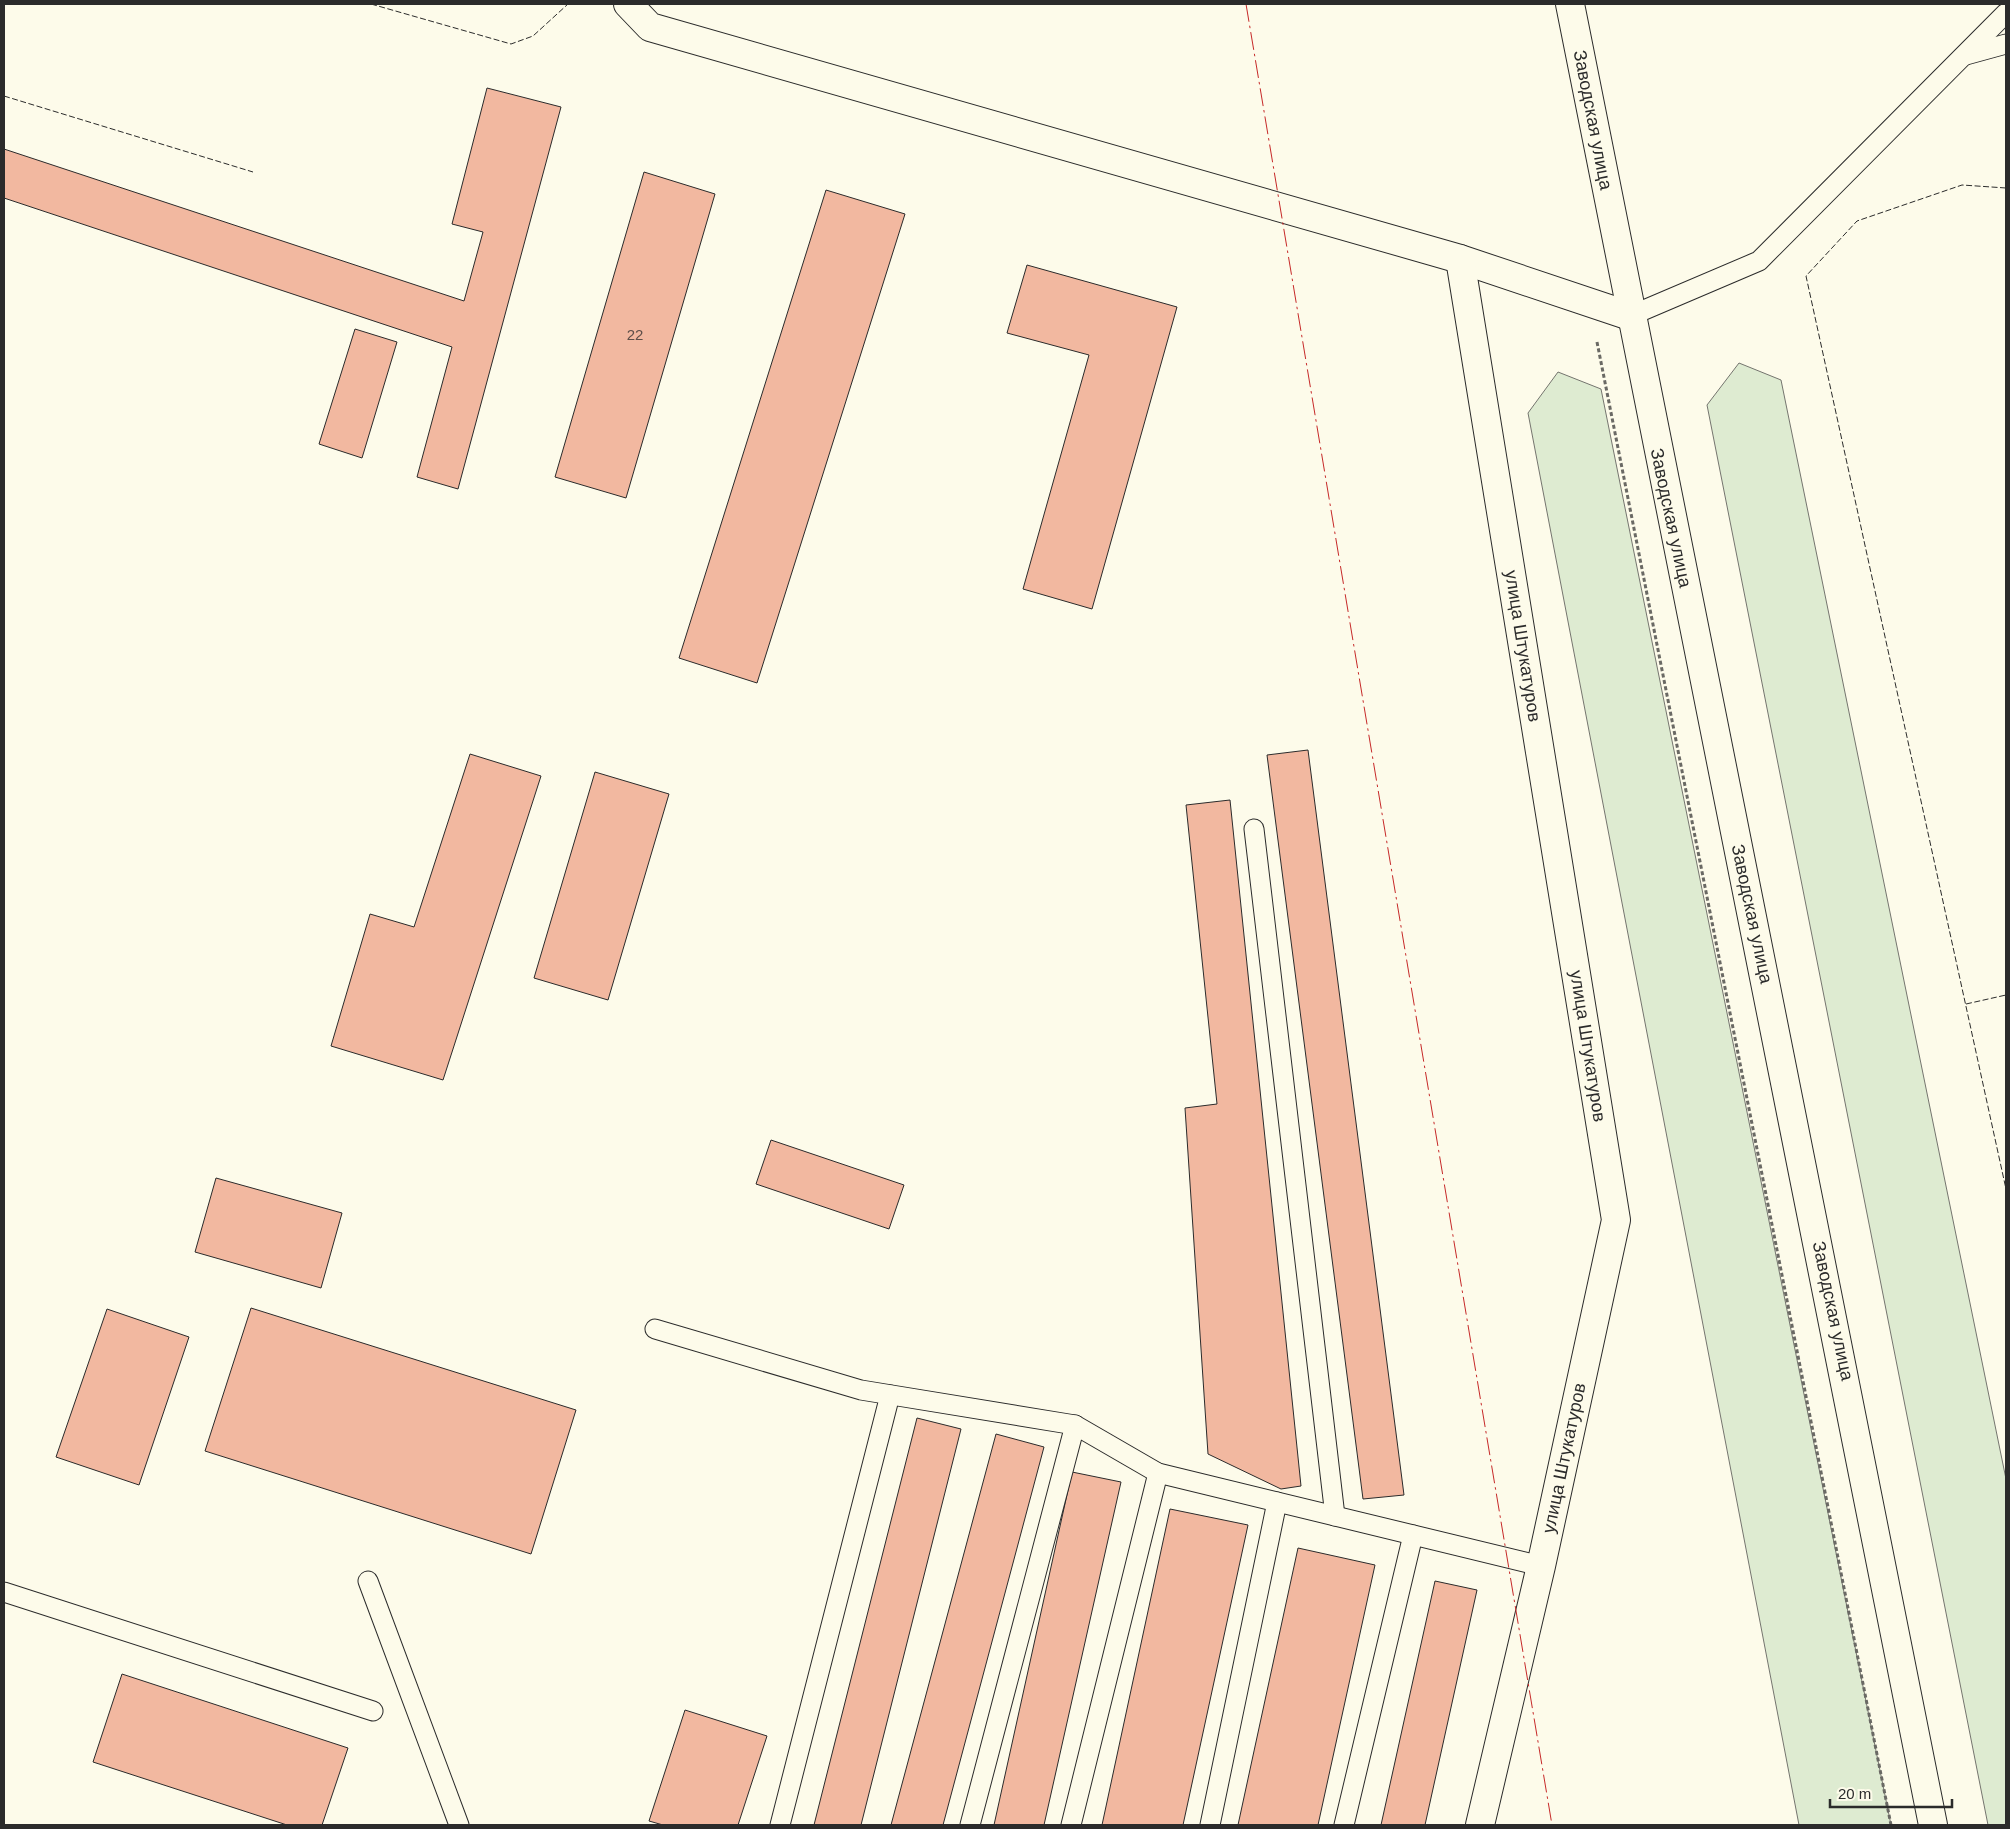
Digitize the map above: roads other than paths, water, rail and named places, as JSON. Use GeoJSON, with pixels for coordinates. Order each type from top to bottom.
{"type":"FeatureCollection","features":[{"type":"Feature","properties":{"kind":"street"},"geometry":{"type":"LineString","coordinates":[[628,4],[650,27],[1460,259],[1630,316]]}},
{"type":"Feature","properties":{"kind":"street","name":"Заводская улица"},"geometry":{"type":"LineString","coordinates":[[1570,4],[1630,316],[1863,1461],[1933,1825]]}},
{"type":"Feature","properties":{"kind":"street","name":"улица Штукатуров"},"geometry":{"type":"LineString","coordinates":[[1460,259],[1616,1220],[1541,1566],[1480,1825]]}},
{"type":"Feature","properties":{"kind":"lane"},"geometry":{"type":"LineString","coordinates":[[1630,316],[1759,261],[2006,13]]}},
{"type":"Feature","properties":{"kind":"lane"},"geometry":{"type":"LineString","coordinates":[[1965,55],[2006,44]]}},
{"type":"Feature","properties":{"kind":"lane"},"geometry":{"type":"LineString","coordinates":[[1254,829],[1335,1516]]}},
{"type":"Feature","properties":{"kind":"lane"},"geometry":{"type":"LineString","coordinates":[[655,1329],[861,1390],[1075,1425],[1158,1474],[1541,1566]]}},
{"type":"Feature","properties":{"kind":"lane"},"geometry":{"type":"LineString","coordinates":[[780,1825],[890,1395]]}},
{"type":"Feature","properties":{"kind":"lane"},"geometry":{"type":"LineString","coordinates":[[970,1825],[1075,1425]]}},
{"type":"Feature","properties":{"kind":"lane"},"geometry":{"type":"LineString","coordinates":[[1071,1825],[1158,1474]]}},
{"type":"Feature","properties":{"kind":"lane"},"geometry":{"type":"LineString","coordinates":[[1210,1825],[1277,1502]]}},
{"type":"Feature","properties":{"kind":"lane"},"geometry":{"type":"LineString","coordinates":[[1344,1825],[1413,1535]]}},
{"type":"Feature","properties":{"kind":"lane"},"geometry":{"type":"LineString","coordinates":[[368,1581],[459,1825]]}},
{"type":"Feature","properties":{"kind":"lane"},"geometry":{"type":"LineString","coordinates":[[4,1592],[373,1711]]}}]}
